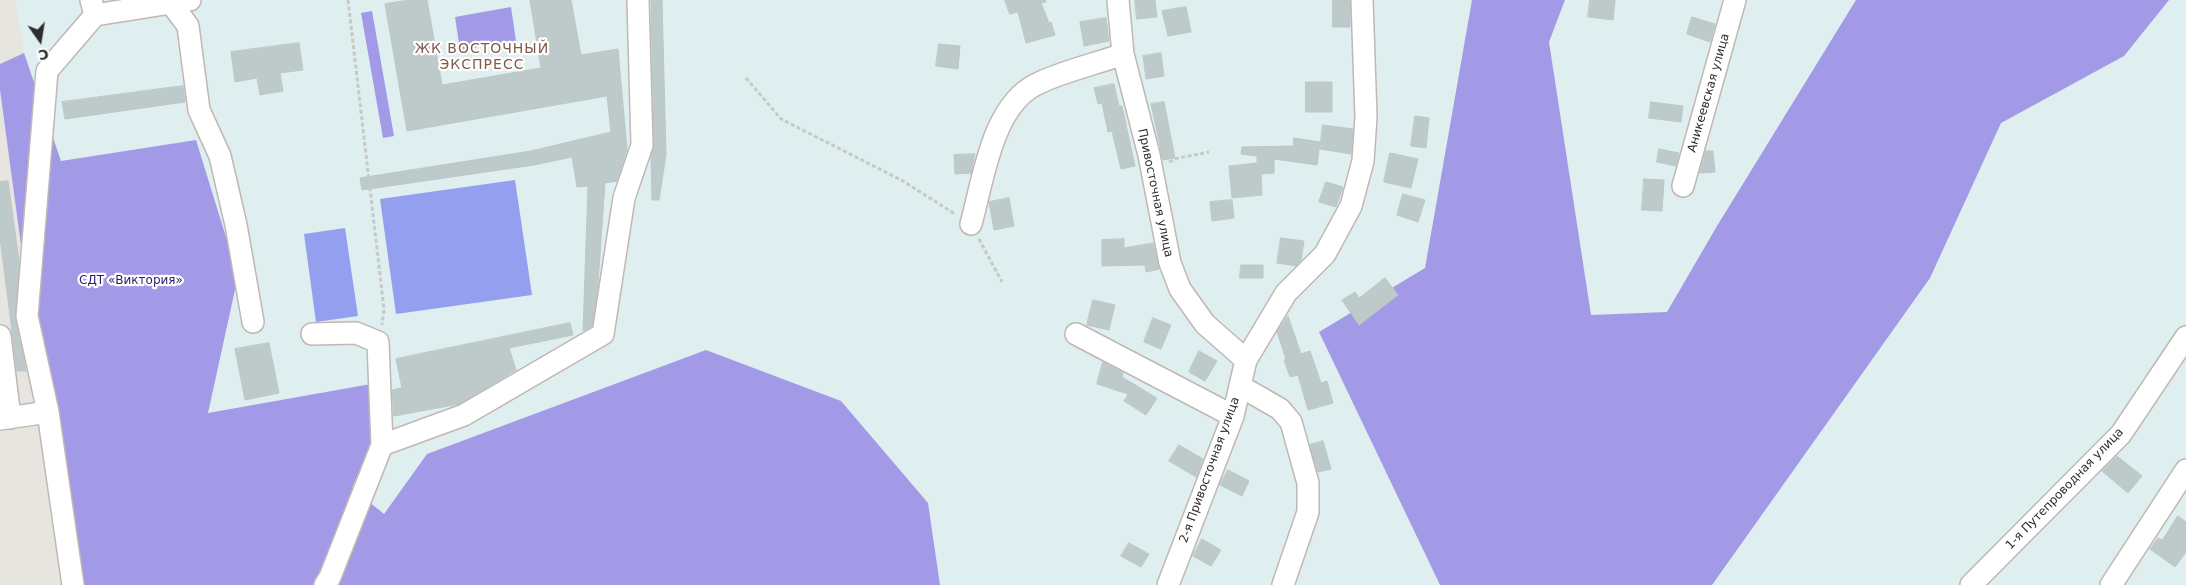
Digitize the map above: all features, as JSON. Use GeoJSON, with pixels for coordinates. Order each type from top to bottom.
{"type":"FeatureCollection","features":[{"type":"Feature","properties":{"kind":"street"},"geometry":{"type":"LineString","coordinates":[[382,444],[464,415],[603,334],[624,198],[642,145],[638,0]]}},
{"type":"Feature","properties":{"kind":"street","name":"Привосточная улица"},"geometry":{"type":"LineString","coordinates":[[1118,0],[1123,54],[1152,170],[1170,263],[1180,289],[1205,324],[1246,360]]}},
{"type":"Feature","properties":{"kind":"street","name":"2-я Привосточная улица"},"geometry":{"type":"LineString","coordinates":[[1168,585],[1233,416],[1246,360],[1286,293],[1325,254],[1351,206],[1363,161],[1366,117],[1362,0]]}},
{"type":"Feature","properties":{"kind":"street","name":"Аникеевская улица"},"geometry":{"type":"LineString","coordinates":[[1683,186],[1735,0]]}},
{"type":"Feature","properties":{"kind":"street"},"geometry":{"type":"LineString","coordinates":[[73,585],[48,412],[27,316],[47,71],[93,7],[167,2],[188,26],[199,110],[220,156],[236,225],[252,322]]}},
{"type":"Feature","properties":{"kind":"street"},"geometry":{"type":"LineString","coordinates":[[972,224],[996,130],[1016,100],[1036,84],[1123,54]]}},
{"type":"Feature","properties":{"kind":"street"},"geometry":{"type":"LineString","coordinates":[[312,334],[356,334],[378,342],[382,444],[330,578],[325,585]]}},
{"type":"Feature","properties":{"kind":"street"},"geometry":{"type":"LineString","coordinates":[[1076,334],[1233,416]]}},
{"type":"Feature","properties":{"kind":"street"},"geometry":{"type":"LineString","coordinates":[[0,336],[5,418],[48,412]]}},
{"type":"Feature","properties":{"kind":"street","name":"1-я Путепроводная улица"},"geometry":{"type":"LineString","coordinates":[[1971,585],[2121,434],[2186,337]]}},
{"type":"Feature","properties":{"kind":"street"},"geometry":{"type":"LineString","coordinates":[[1240,386],[1280,409],[1291,422],[1308,483],[1308,512],[1283,585]]}},
{"type":"Feature","properties":{"kind":"street"},"geometry":{"type":"LineString","coordinates":[[2111,585],[2186,470]]}},
{"type":"Feature","properties":{"kind":"path"},"geometry":{"type":"LineString","coordinates":[[348,0],[384,309],[378,342]]}},
{"type":"Feature","properties":{"kind":"path"},"geometry":{"type":"LineString","coordinates":[[746,78],[781,119],[903,181],[972,224],[1002,282]]}},
{"type":"Feature","properties":{"kind":"path"},"geometry":{"type":"LineString","coordinates":[[1152,170],[1178,158],[1209,152]]}},
{"type":"Feature","properties":{"kind":"shaded area"},"geometry":{"type":"Polygon","coordinates":[[[0,0],[16,0],[24,53],[0,64],[0,0]]]}},
{"type":"Feature","properties":{"kind":"shaded area"},"geometry":{"type":"Polygon","coordinates":[[[0,90],[46,435],[67,585],[0,585],[0,90]]]}},
{"type":"Feature","properties":{"kind":"shaded area"},"geometry":{"type":"Polygon","coordinates":[[[515,180],[532,295],[396,314],[380,199],[515,180]]]}},
{"type":"Feature","properties":{"kind":"shaded area"},"geometry":{"type":"Polygon","coordinates":[[[345,228],[358,316],[316,322],[304,234],[345,228]]]}},
{"type":"Feature","properties":{"kind":"green space"},"geometry":{"type":"Polygon","coordinates":[[[1472,0],[1565,0],[1549,42],[1591,315],[1667,312],[1717,226],[1856,0],[2169,0],[2124,56],[2001,123],[1930,278],[1712,585],[1440,585],[1319,332],[1425,268],[1472,0]]]}},
{"type":"Feature","properties":{"kind":"green space"},"geometry":{"type":"Polygon","coordinates":[[[511,7],[516,41],[460,50],[455,17],[511,7]]]}},
{"type":"Feature","properties":{"kind":"green space"},"geometry":{"type":"Polygon","coordinates":[[[372,11],[394,136],[383,138],[361,13],[372,11]]]}},
{"type":"Feature","properties":{"kind":"green space","name":"СДТ «Виктория»"},"geometry":{"type":"Polygon","coordinates":[[[24,53],[61,161],[196,140],[238,276],[208,413],[371,384],[370,445],[352,488],[384,514],[427,454],[706,350],[841,401],[928,503],[940,585],[67,585],[0,90],[0,64],[24,53]]]}},
{"type":"Feature","properties":{"kind":"building"},"geometry":{"type":"Polygon","coordinates":[[[410,0],[427,0],[442,85],[541,68],[530,0],[571,0],[581,55],[618,49],[627,149],[617,181],[605,183],[598,284],[592,326],[583,331],[588,186],[577,187],[572,157],[534,165],[362,190],[360,178],[531,151],[611,132],[607,96],[407,131],[385,4],[410,0]]]}},
{"type":"Feature","properties":{"kind":"building"},"geometry":{"type":"Polygon","coordinates":[[[662,0],[666,155],[659,200],[652,200],[651,157],[654,145],[651,1],[662,0]]]}},
{"type":"Feature","properties":{"kind":"building"},"geometry":{"type":"Polygon","coordinates":[[[1005,0],[1045,0],[1046,2],[1041,3],[1049,23],[1051,22],[1055,35],[1026,43],[1018,12],[1010,14],[1005,0]]]}},
{"type":"Feature","properties":{"kind":"building"},"geometry":{"type":"Polygon","coordinates":[[[1135,0],[1155,0],[1157,17],[1137,19],[1135,0]]]}},
{"type":"Feature","properties":{"kind":"building"},"geometry":{"type":"Polygon","coordinates":[[[1333,0],[1350,0],[1350,27],[1333,27],[1333,0]]]}},
{"type":"Feature","properties":{"kind":"building"},"geometry":{"type":"Polygon","coordinates":[[[1590,0],[1615,0],[1613,20],[1588,17],[1590,0]]]}},
{"type":"Feature","properties":{"kind":"building"},"geometry":{"type":"Polygon","coordinates":[[[1186,7],[1191,32],[1168,36],[1162,11],[1186,7]]]}},
{"type":"Feature","properties":{"kind":"building"},"geometry":{"type":"Polygon","coordinates":[[[1692,17],[1715,24],[1710,42],[1687,34],[1692,17]]]}},
{"type":"Feature","properties":{"kind":"building"},"geometry":{"type":"Polygon","coordinates":[[[1106,18],[1109,41],[1084,46],[1080,22],[1106,18]]]}},
{"type":"Feature","properties":{"kind":"building"},"geometry":{"type":"Polygon","coordinates":[[[299,43],[303,70],[280,73],[283,91],[260,95],[257,78],[235,82],[231,52],[299,43]]]}},
{"type":"Feature","properties":{"kind":"building"},"geometry":{"type":"Polygon","coordinates":[[[939,44],[960,46],[958,69],[936,66],[939,44]]]}},
{"type":"Feature","properties":{"kind":"building"},"geometry":{"type":"Polygon","coordinates":[[[1161,53],[1164,76],[1146,79],[1143,56],[1161,53]]]}},
{"type":"Feature","properties":{"kind":"building"},"geometry":{"type":"Polygon","coordinates":[[[1306,82],[1332,82],[1332,112],[1306,112],[1306,82]]]}},
{"type":"Feature","properties":{"kind":"building"},"geometry":{"type":"Polygon","coordinates":[[[1114,84],[1119,106],[1122,106],[1135,166],[1121,169],[1112,131],[1108,132],[1102,103],[1098,104],[1094,88],[1114,84]]]}},
{"type":"Feature","properties":{"kind":"building"},"geometry":{"type":"Polygon","coordinates":[[[183,86],[185,102],[65,119],[62,102],[183,86]]]}},
{"type":"Feature","properties":{"kind":"building"},"geometry":{"type":"Polygon","coordinates":[[[1164,102],[1175,158],[1163,160],[1151,104],[1164,102]]]}},
{"type":"Feature","properties":{"kind":"building"},"geometry":{"type":"Polygon","coordinates":[[[1651,102],[1683,106],[1681,122],[1649,118],[1651,102]]]}},
{"type":"Feature","properties":{"kind":"building"},"geometry":{"type":"Polygon","coordinates":[[[1415,116],[1429,118],[1426,148],[1411,146],[1415,116]]]}},
{"type":"Feature","properties":{"kind":"building"},"geometry":{"type":"Polygon","coordinates":[[[1323,125],[1353,129],[1351,154],[1320,149],[1323,125]]]}},
{"type":"Feature","properties":{"kind":"building"},"geometry":{"type":"Polygon","coordinates":[[[1294,138],[1320,142],[1317,165],[1274,159],[1274,173],[1261,174],[1262,195],[1232,198],[1229,166],[1257,163],[1257,156],[1241,154],[1242,147],[1293,146],[1294,138]]]}},
{"type":"Feature","properties":{"kind":"building"},"geometry":{"type":"Polygon","coordinates":[[[1659,149],[1679,153],[1676,166],[1657,162],[1659,149]]]}},
{"type":"Feature","properties":{"kind":"building"},"geometry":{"type":"Polygon","coordinates":[[[1706,151],[1713,151],[1715,172],[1700,173],[1706,151]]]}},
{"type":"Feature","properties":{"kind":"building"},"geometry":{"type":"Polygon","coordinates":[[[1390,153],[1418,159],[1411,188],[1384,182],[1390,153]]]}},
{"type":"Feature","properties":{"kind":"building"},"geometry":{"type":"Polygon","coordinates":[[[975,154],[971,173],[955,174],[954,155],[975,154]]]}},
{"type":"Feature","properties":{"kind":"building"},"geometry":{"type":"Polygon","coordinates":[[[1644,179],[1664,180],[1662,211],[1642,210],[1644,179]]]}},
{"type":"Feature","properties":{"kind":"building"},"geometry":{"type":"Polygon","coordinates":[[[8,181],[19,261],[15,318],[26,371],[17,371],[0,237],[0,182],[8,181]]]}},
{"type":"Feature","properties":{"kind":"building"},"geometry":{"type":"Polygon","coordinates":[[[1326,182],[1343,187],[1336,207],[1319,202],[1326,182]]]}},
{"type":"Feature","properties":{"kind":"building"},"geometry":{"type":"Polygon","coordinates":[[[1403,194],[1425,200],[1418,222],[1397,215],[1403,194]]]}},
{"type":"Feature","properties":{"kind":"building"},"geometry":{"type":"Polygon","coordinates":[[[1009,198],[1014,226],[994,230],[989,202],[1009,198]]]}},
{"type":"Feature","properties":{"kind":"building"},"geometry":{"type":"Polygon","coordinates":[[[1232,200],[1234,218],[1212,221],[1210,202],[1232,200]]]}},
{"type":"Feature","properties":{"kind":"building"},"geometry":{"type":"Polygon","coordinates":[[[1281,238],[1304,241],[1301,260],[1296,266],[1277,263],[1281,238]]]}},
{"type":"Feature","properties":{"kind":"building"},"geometry":{"type":"Polygon","coordinates":[[[1124,239],[1124,248],[1153,243],[1159,269],[1146,272],[1145,265],[1102,266],[1102,240],[1124,239]]]}},
{"type":"Feature","properties":{"kind":"building"},"geometry":{"type":"Polygon","coordinates":[[[1241,265],[1263,265],[1263,278],[1240,278],[1241,265]]]}},
{"type":"Feature","properties":{"kind":"building"},"geometry":{"type":"Polygon","coordinates":[[[1385,278],[1398,295],[1359,325],[1342,300],[1355,292],[1359,298],[1385,278]]]}},
{"type":"Feature","properties":{"kind":"building"},"geometry":{"type":"Polygon","coordinates":[[[1093,300],[1115,305],[1109,330],[1087,325],[1093,300]]]}},
{"type":"Feature","properties":{"kind":"building"},"geometry":{"type":"Polygon","coordinates":[[[1288,316],[1301,354],[1310,351],[1321,383],[1327,381],[1333,403],[1308,410],[1298,375],[1290,377],[1277,332],[1288,316]]]}},
{"type":"Feature","properties":{"kind":"building"},"geometry":{"type":"Polygon","coordinates":[[[1153,318],[1171,325],[1161,349],[1144,342],[1153,318]]]}},
{"type":"Feature","properties":{"kind":"building"},"geometry":{"type":"Polygon","coordinates":[[[570,323],[573,335],[509,348],[516,370],[459,404],[394,416],[392,390],[402,388],[396,359],[570,323]]]}},
{"type":"Feature","properties":{"kind":"building"},"geometry":{"type":"Polygon","coordinates":[[[269,343],[279,393],[245,400],[235,349],[269,343]]]}},
{"type":"Feature","properties":{"kind":"building"},"geometry":{"type":"Polygon","coordinates":[[[1199,351],[1217,361],[1205,381],[1189,372],[1199,351]]]}},
{"type":"Feature","properties":{"kind":"building"},"geometry":{"type":"Polygon","coordinates":[[[1103,362],[1123,373],[1122,377],[1157,398],[1146,415],[1124,401],[1128,394],[1097,384],[1103,362]]]}},
{"type":"Feature","properties":{"kind":"building"},"geometry":{"type":"Polygon","coordinates":[[[1323,441],[1331,469],[1318,472],[1310,445],[1323,441]]]}},
{"type":"Feature","properties":{"kind":"building"},"geometry":{"type":"Polygon","coordinates":[[[1179,445],[1203,459],[1196,477],[1169,461],[1179,445]]]}},
{"type":"Feature","properties":{"kind":"building"},"geometry":{"type":"Polygon","coordinates":[[[2117,456],[2142,476],[2128,493],[2102,471],[2117,456]]]}},
{"type":"Feature","properties":{"kind":"building"},"geometry":{"type":"Polygon","coordinates":[[[1228,470],[1249,481],[1242,496],[1220,485],[1228,470]]]}},
{"type":"Feature","properties":{"kind":"building"},"geometry":{"type":"Polygon","coordinates":[[[2178,516],[2186,522],[2186,552],[2175,567],[2150,549],[2158,538],[2162,540],[2178,516]]]}},
{"type":"Feature","properties":{"kind":"building"},"geometry":{"type":"Polygon","coordinates":[[[1202,539],[1221,550],[1211,566],[1193,556],[1202,539]]]}},
{"type":"Feature","properties":{"kind":"building"},"geometry":{"type":"Polygon","coordinates":[[[1129,543],[1149,554],[1141,567],[1121,556],[1129,543]]]}},
{"type":"Feature","properties":{"kind":"district","name":"ЖК ВОСТОЧНЫЙ ЭКСПРЕСС"},"geometry":{"type":"Point","coordinates":[482,58]}}]}
